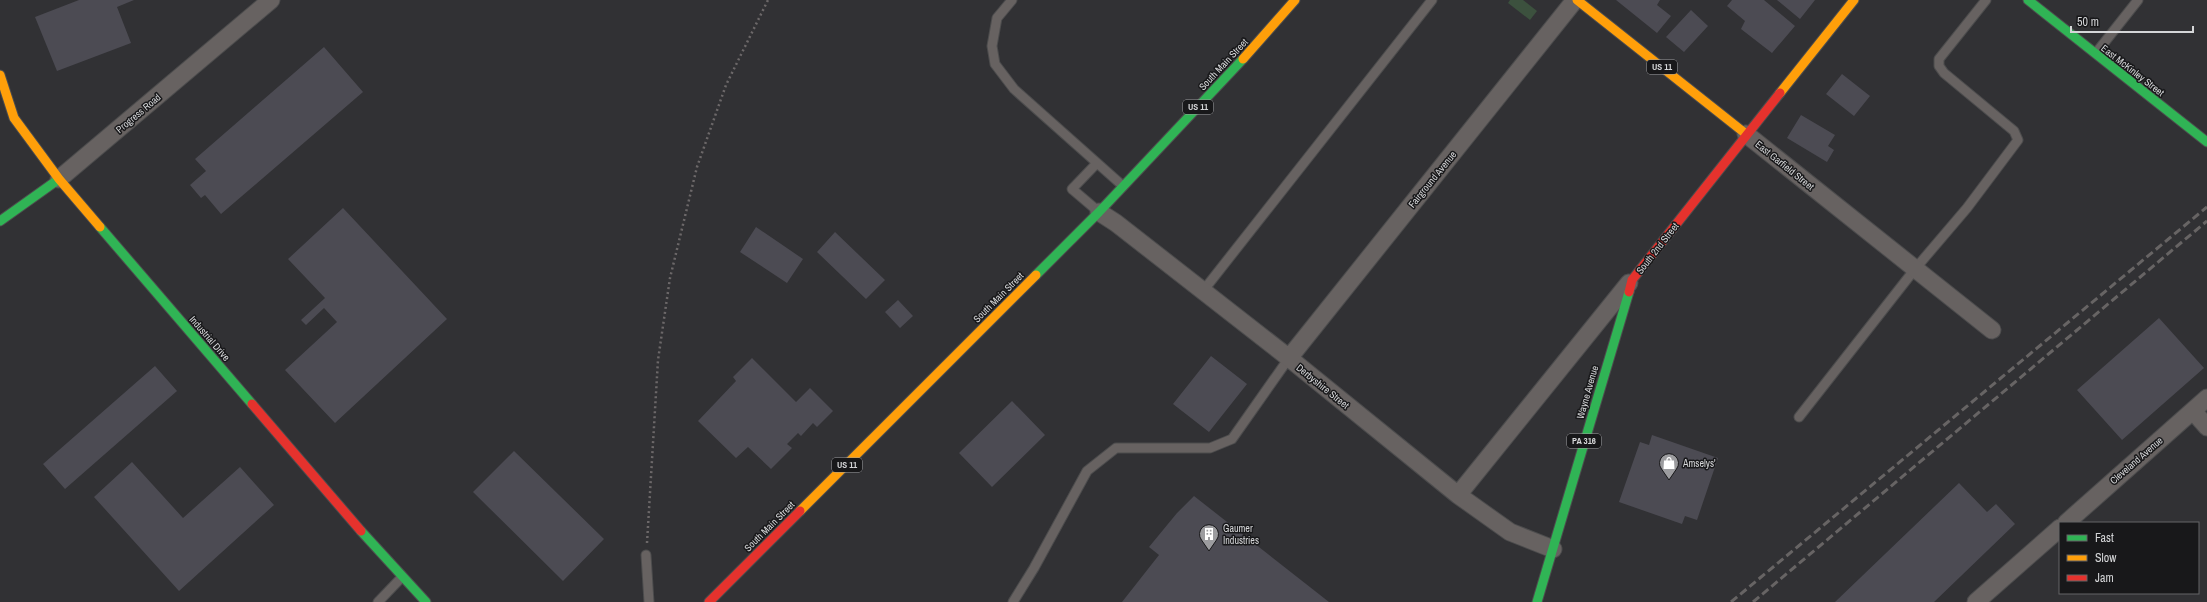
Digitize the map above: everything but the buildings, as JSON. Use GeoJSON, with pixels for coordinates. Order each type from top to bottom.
{"type":"FeatureCollection","features":[{"type":"Feature","properties":{"kind":"main road","name":"South Main Street"},"geometry":{"type":"LineString","coordinates":[[710,602],[1099,212],[1238,65],[1295,0]]}},
{"type":"Feature","properties":{"kind":"main road","name":"East Garfield Street"},"geometry":{"type":"LineString","coordinates":[[1576,0],[1746,134]]}},
{"type":"Feature","properties":{"kind":"main road","name":"South 2nd Street"},"geometry":{"type":"LineString","coordinates":[[1632,280],[1746,134],[1854,0]]}},
{"type":"Feature","properties":{"kind":"main road","name":"East McKinley Street"},"geometry":{"type":"LineString","coordinates":[[2028,0],[2207,142]]}},
{"type":"Feature","properties":{"kind":"main road","name":"Industrial Drive"},"geometry":{"type":"LineString","coordinates":[[0,75],[14,118],[59,180],[402,577],[426,602]]}},
{"type":"Feature","properties":{"kind":"main road","name":"Progress Road"},"geometry":{"type":"LineString","coordinates":[[0,221],[59,180]]}},
{"type":"Feature","properties":{"kind":"main road","name":"Wayne Avenue"},"geometry":{"type":"LineString","coordinates":[[1536,602],[1632,280]]}},
{"type":"Feature","properties":{"kind":"street","name":"Progress Road"},"geometry":{"type":"LineString","coordinates":[[59,180],[272,0]]}},
{"type":"Feature","properties":{"kind":"street","name":"Fairground Avenue"},"geometry":{"type":"LineString","coordinates":[[1289,358],[1576,0]]}},
{"type":"Feature","properties":{"kind":"street","name":"East Garfield Street"},"geometry":{"type":"LineString","coordinates":[[1746,134],[1992,330]]}},
{"type":"Feature","properties":{"kind":"street","name":"Derbyshire Street"},"geometry":{"type":"LineString","coordinates":[[1099,212],[1289,358],[1458,495],[1510,532],[1553,549]]}},
{"type":"Feature","properties":{"kind":"street","name":"South 2nd Street"},"geometry":{"type":"LineString","coordinates":[[1458,495],[1632,280]]}},
{"type":"Feature","properties":{"kind":"street","name":"Cleveland Avenue"},"geometry":{"type":"LineString","coordinates":[[2067,522],[2207,398]]}},
{"type":"Feature","properties":{"kind":"street"},"geometry":{"type":"LineString","coordinates":[[2193,411],[2207,427]]}},
{"type":"Feature","properties":{"kind":"street"},"geometry":{"type":"LineString","coordinates":[[1976,602],[2059,529]]}},
{"type":"Feature","properties":{"kind":"lane"},"geometry":{"type":"LineString","coordinates":[[1012,0],[998,18],[992,46],[995,64],[1014,89],[1123,186]]}},
{"type":"Feature","properties":{"kind":"lane"},"geometry":{"type":"LineString","coordinates":[[1203,291],[1432,0]]}},
{"type":"Feature","properties":{"kind":"lane"},"geometry":{"type":"LineString","coordinates":[[1798,417],[1915,269],[1966,208],[2018,140],[2014,131],[1944,73],[1939,66],[1939,59],[1986,0]]}},
{"type":"Feature","properties":{"kind":"lane"},"geometry":{"type":"LineString","coordinates":[[2095,54],[2138,0]]}},
{"type":"Feature","properties":{"kind":"lane"},"geometry":{"type":"LineString","coordinates":[[1097,163],[1072,189],[1099,212]]}},
{"type":"Feature","properties":{"kind":"lane"},"geometry":{"type":"LineString","coordinates":[[1014,602],[1087,471],[1116,448],[1210,448],[1232,439],[1289,358]]}},
{"type":"Feature","properties":{"kind":"lane"},"geometry":{"type":"LineString","coordinates":[[646,555],[649,602]]}},
{"type":"Feature","properties":{"kind":"lane"},"geometry":{"type":"LineString","coordinates":[[378,602],[402,577]]}},
{"type":"Feature","properties":{"kind":"path"},"geometry":{"type":"LineString","coordinates":[[646,555],[658,360],[670,278],[700,159],[726,85],[768,0]]}},
{"type":"Feature","properties":{"kind":"green space"},"geometry":{"type":"Polygon","coordinates":[[[1510,0],[1523,0],[1537,11],[1530,20],[1508,3],[1510,0]]]}},
{"type":"Feature","properties":{"kind":"railway"},"geometry":{"type":"LineString","coordinates":[[1731,602],[2207,207]]}},
{"type":"Feature","properties":{"kind":"railway"},"geometry":{"type":"LineString","coordinates":[[1753,602],[2207,221]]}},
{"type":"Feature","properties":{"kind":"traffic: fast"},"geometry":{"type":"LineString","coordinates":[[2028,0],[2207,142]]}},
{"type":"Feature","properties":{"kind":"traffic: fast"},"geometry":{"type":"LineString","coordinates":[[1036,275],[1099,212],[1243,59]]}},
{"type":"Feature","properties":{"kind":"traffic: fast"},"geometry":{"type":"LineString","coordinates":[[0,221],[59,179]]}},
{"type":"Feature","properties":{"kind":"traffic: fast"},"geometry":{"type":"LineString","coordinates":[[100,227],[252,404]]}},
{"type":"Feature","properties":{"kind":"traffic: fast"},"geometry":{"type":"LineString","coordinates":[[1537,602],[1629,292]]}},
{"type":"Feature","properties":{"kind":"traffic: fast"},"geometry":{"type":"LineString","coordinates":[[361,531],[426,602]]}},
{"type":"Feature","properties":{"kind":"traffic: slow"},"geometry":{"type":"LineString","coordinates":[[1243,59],[1295,0]]}},
{"type":"Feature","properties":{"kind":"traffic: slow"},"geometry":{"type":"LineString","coordinates":[[1577,0],[1746,134]]}},
{"type":"Feature","properties":{"kind":"traffic: slow"},"geometry":{"type":"LineString","coordinates":[[1780,93],[1854,0]]}},
{"type":"Feature","properties":{"kind":"traffic: slow"},"geometry":{"type":"LineString","coordinates":[[0,75],[14,118],[59,179],[100,227]]}},
{"type":"Feature","properties":{"kind":"traffic: slow"},"geometry":{"type":"LineString","coordinates":[[800,511],[1036,275]]}},
{"type":"Feature","properties":{"kind":"traffic: jam"},"geometry":{"type":"LineString","coordinates":[[1629,292],[1632,280],[1780,93]]}},
{"type":"Feature","properties":{"kind":"traffic: jam"},"geometry":{"type":"LineString","coordinates":[[252,404],[361,531]]}},
{"type":"Feature","properties":{"kind":"traffic: jam"},"geometry":{"type":"LineString","coordinates":[[709,602],[800,511]]}},
{"type":"Feature","properties":{"kind":"place","name":"Amselys'"},"geometry":{"type":"Point","coordinates":[1669,480]}},
{"type":"Feature","properties":{"kind":"place","name":"Gaumer Industries"},"geometry":{"type":"Point","coordinates":[1209,551]}}]}
